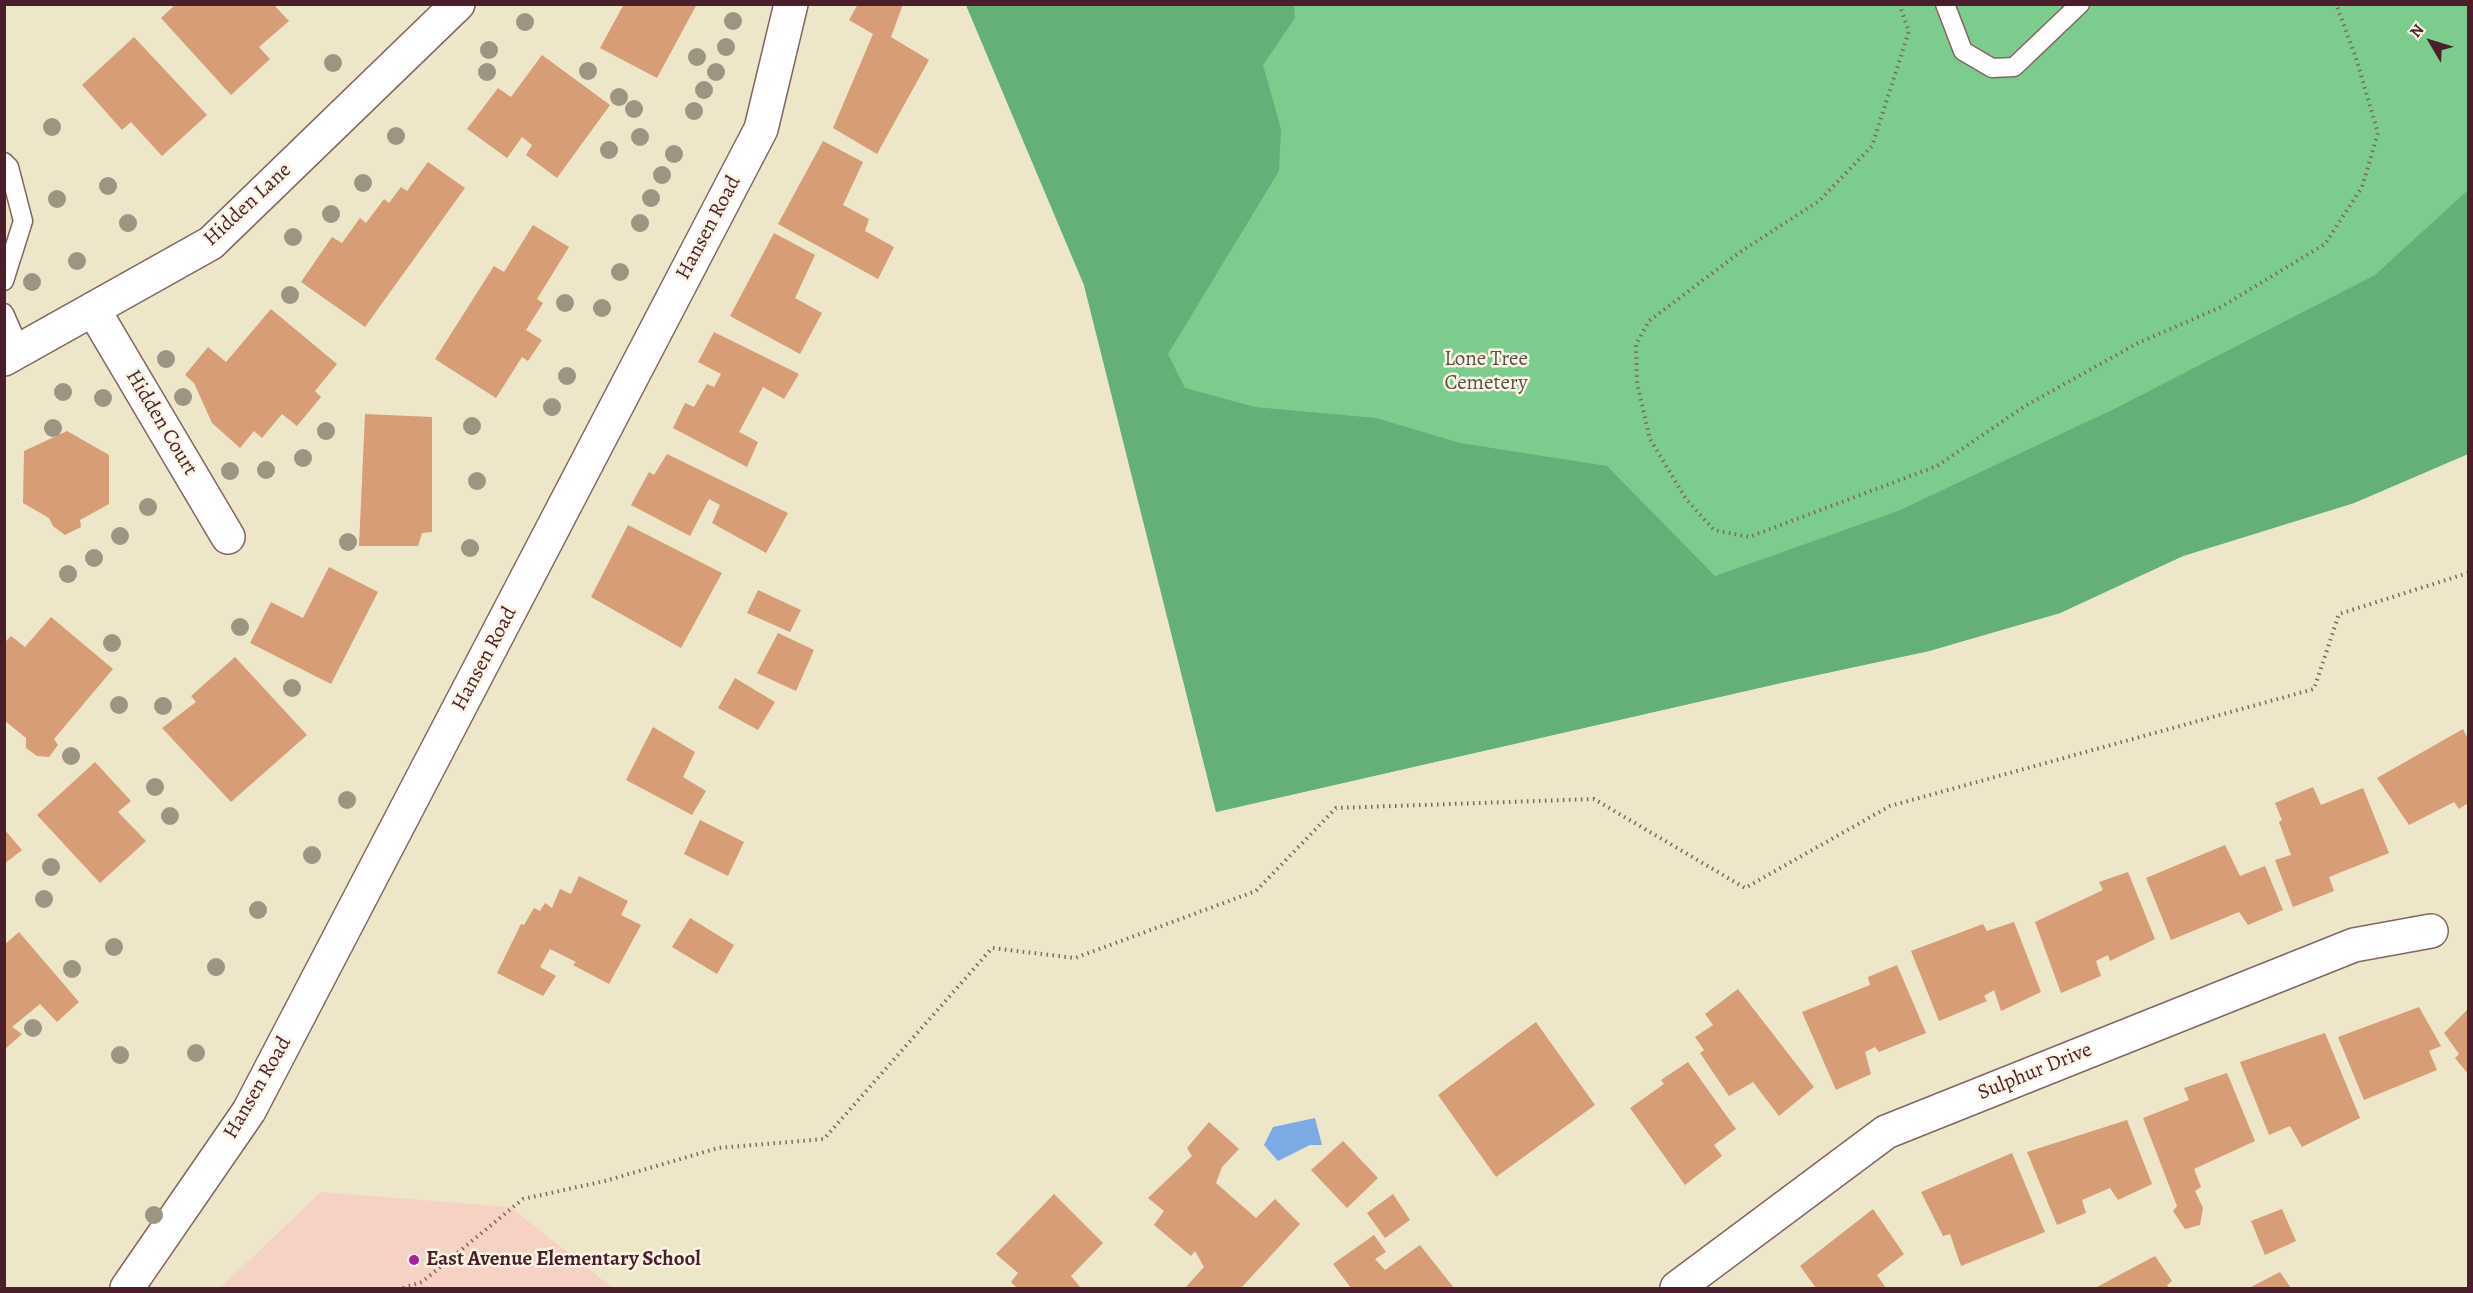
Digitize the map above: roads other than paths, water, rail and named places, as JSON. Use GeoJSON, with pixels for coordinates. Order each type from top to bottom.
{"type":"FeatureCollection","features":[{"type":"Feature","properties":{"kind":"street","name":"Hidden Lane"},"geometry":{"type":"LineString","coordinates":[[12,354],[211,243],[458,4]]}},
{"type":"Feature","properties":{"kind":"street","name":"Hansen Road"},"geometry":{"type":"LineString","coordinates":[[128,1288],[249,1111],[761,129],[791,4]]}},
{"type":"Feature","properties":{"kind":"street","name":"Hidden Court"},"geometry":{"type":"LineString","coordinates":[[93,309],[228,537]]}},
{"type":"Feature","properties":{"kind":"street","name":"Sulphur Drive"},"geometry":{"type":"LineString","coordinates":[[1677,1288],[1714,1278],[1886,1132],[2354,945],[2432,931]]}},
{"type":"Feature","properties":{"kind":"lane"},"geometry":{"type":"LineString","coordinates":[[1944,4],[1963,51],[1992,68],[2014,67],[2080,4]]}},
{"type":"Feature","properties":{"kind":"lane"},"geometry":{"type":"LineString","coordinates":[[4,162],[9,167],[23,221],[4,281]]}},
{"type":"Feature","properties":{"kind":"lane"},"geometry":{"type":"LineString","coordinates":[[4,313],[12,354]]}},
{"type":"Feature","properties":{"kind":"water"},"geometry":{"type":"Polygon","coordinates":[[[1315,1118],[1322,1145],[1310,1145],[1278,1161],[1264,1145],[1273,1127],[1315,1118]]]}},
{"type":"Feature","properties":{"kind":"place","name":"East Avenue Elementary School"},"geometry":{"type":"Point","coordinates":[414,1260]}},
{"type":"Feature","properties":{"kind":"park label","name":"Lone Tree Cemetery"},"geometry":{"type":"Point","coordinates":[1486,372]}}]}
